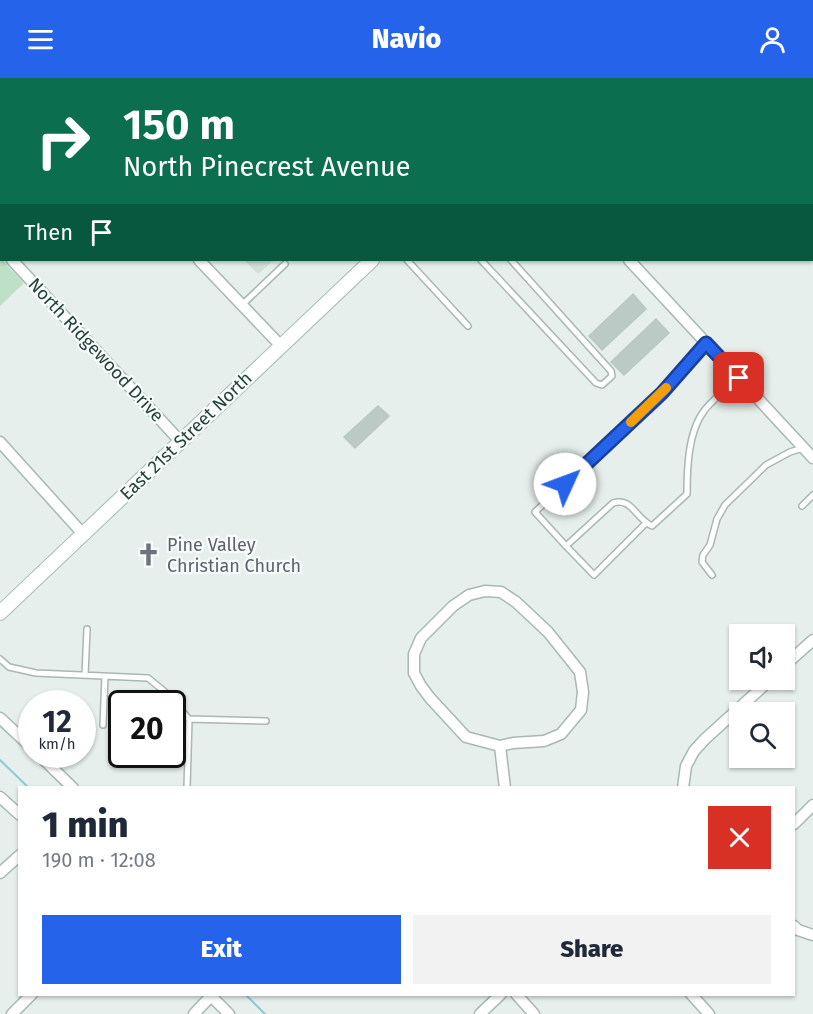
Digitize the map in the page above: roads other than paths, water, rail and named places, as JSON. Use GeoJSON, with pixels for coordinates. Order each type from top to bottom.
{"type":"FeatureCollection","features":[{"type":"Feature","properties":{"kind":"main road","name":"East 21st Street North"},"geometry":{"type":"LineString","coordinates":[[0,613],[371,261]]}},
{"type":"Feature","properties":{"kind":"street","name":"North Ridgewood Drive"},"geometry":{"type":"LineString","coordinates":[[13,261],[180,441]]}},
{"type":"Feature","properties":{"kind":"street"},"geometry":{"type":"LineString","coordinates":[[200,261],[281,346]]}},
{"type":"Feature","properties":{"kind":"street"},"geometry":{"type":"LineString","coordinates":[[630,261],[813,458]]}},
{"type":"Feature","properties":{"kind":"street"},"geometry":{"type":"LineString","coordinates":[[0,442],[83,534]]}},
{"type":"Feature","properties":{"kind":"street"},"geometry":{"type":"LineString","coordinates":[[485,591],[501,592],[548,632],[580,672],[583,692],[581,710],[561,734],[544,741],[501,746],[466,736],[430,698],[414,673],[414,654],[421,638],[453,606],[469,595],[485,591]]}},
{"type":"Feature","properties":{"kind":"street"},"geometry":{"type":"LineString","coordinates":[[795,656],[813,639]]}},
{"type":"Feature","properties":{"kind":"street"},"geometry":{"type":"LineString","coordinates":[[683,786],[686,766],[694,751],[759,690]]}},
{"type":"Feature","properties":{"kind":"street"},"geometry":{"type":"LineString","coordinates":[[0,718],[18,735]]}},
{"type":"Feature","properties":{"kind":"street"},"geometry":{"type":"LineString","coordinates":[[501,746],[505,786]]}},
{"type":"Feature","properties":{"kind":"street"},"geometry":{"type":"LineString","coordinates":[[52,768],[71,786]]}},
{"type":"Feature","properties":{"kind":"street"},"geometry":{"type":"LineString","coordinates":[[0,797],[18,813]]}},
{"type":"Feature","properties":{"kind":"street"},"geometry":{"type":"LineString","coordinates":[[795,823],[813,806]]}},
{"type":"Feature","properties":{"kind":"street"},"geometry":{"type":"LineString","coordinates":[[0,873],[18,857]]}},
{"type":"Feature","properties":{"kind":"street"},"geometry":{"type":"LineString","coordinates":[[795,927],[813,935]]}},
{"type":"Feature","properties":{"kind":"street"},"geometry":{"type":"LineString","coordinates":[[12,1014],[30,996]]}},
{"type":"Feature","properties":{"kind":"street"},"geometry":{"type":"LineString","coordinates":[[194,1014],[209,996]]}},
{"type":"Feature","properties":{"kind":"street"},"geometry":{"type":"LineString","coordinates":[[211,996],[229,1014]]}},
{"type":"Feature","properties":{"kind":"street"},"geometry":{"type":"LineString","coordinates":[[480,1014],[499,996]]}},
{"type":"Feature","properties":{"kind":"street"},"geometry":{"type":"LineString","coordinates":[[518,996],[534,1014]]}},
{"type":"Feature","properties":{"kind":"street"},"geometry":{"type":"LineString","coordinates":[[693,996],[709,1014]]}},
{"type":"Feature","properties":{"kind":"lane"},"geometry":{"type":"LineString","coordinates":[[408,261],[468,326]]}},
{"type":"Feature","properties":{"kind":"lane"},"geometry":{"type":"LineString","coordinates":[[483,261],[596,383],[602,385],[612,376],[611,371],[512,261]]}},
{"type":"Feature","properties":{"kind":"lane"},"geometry":{"type":"LineString","coordinates":[[242,305],[285,264]]}},
{"type":"Feature","properties":{"kind":"lane"},"geometry":{"type":"LineString","coordinates":[[646,523],[594,575],[535,512],[662,393],[706,343]]}},
{"type":"Feature","properties":{"kind":"lane"},"geometry":{"type":"LineString","coordinates":[[566,546],[613,503],[626,502],[646,523],[652,526],[687,494],[690,447],[696,426],[704,411],[739,378]]}},
{"type":"Feature","properties":{"kind":"lane"},"geometry":{"type":"LineString","coordinates":[[712,575],[702,562],[703,555],[710,545],[717,519],[725,505],[766,465],[803,448]]}},
{"type":"Feature","properties":{"kind":"lane"},"geometry":{"type":"LineString","coordinates":[[802,506],[813,495]]}},
{"type":"Feature","properties":{"kind":"lane"},"geometry":{"type":"LineString","coordinates":[[85,675],[87,628]]}},
{"type":"Feature","properties":{"kind":"lane"},"geometry":{"type":"LineString","coordinates":[[0,658],[9,667],[36,673],[148,678],[164,691],[189,718],[188,786]]}},
{"type":"Feature","properties":{"kind":"lane"},"geometry":{"type":"LineString","coordinates":[[104,725],[105,676]]}},
{"type":"Feature","properties":{"kind":"lane"},"geometry":{"type":"LineString","coordinates":[[189,718],[266,721]]}},
{"type":"Feature","properties":{"kind":"waterway"},"geometry":{"type":"LineString","coordinates":[[0,760],[27,786]]}},
{"type":"Feature","properties":{"kind":"waterway"},"geometry":{"type":"LineString","coordinates":[[247,996],[265,1014]]}},
{"type":"Feature","properties":{"kind":"place","name":"Pine Valley Christian Church"},"geometry":{"type":"Point","coordinates":[149,555]}}]}
